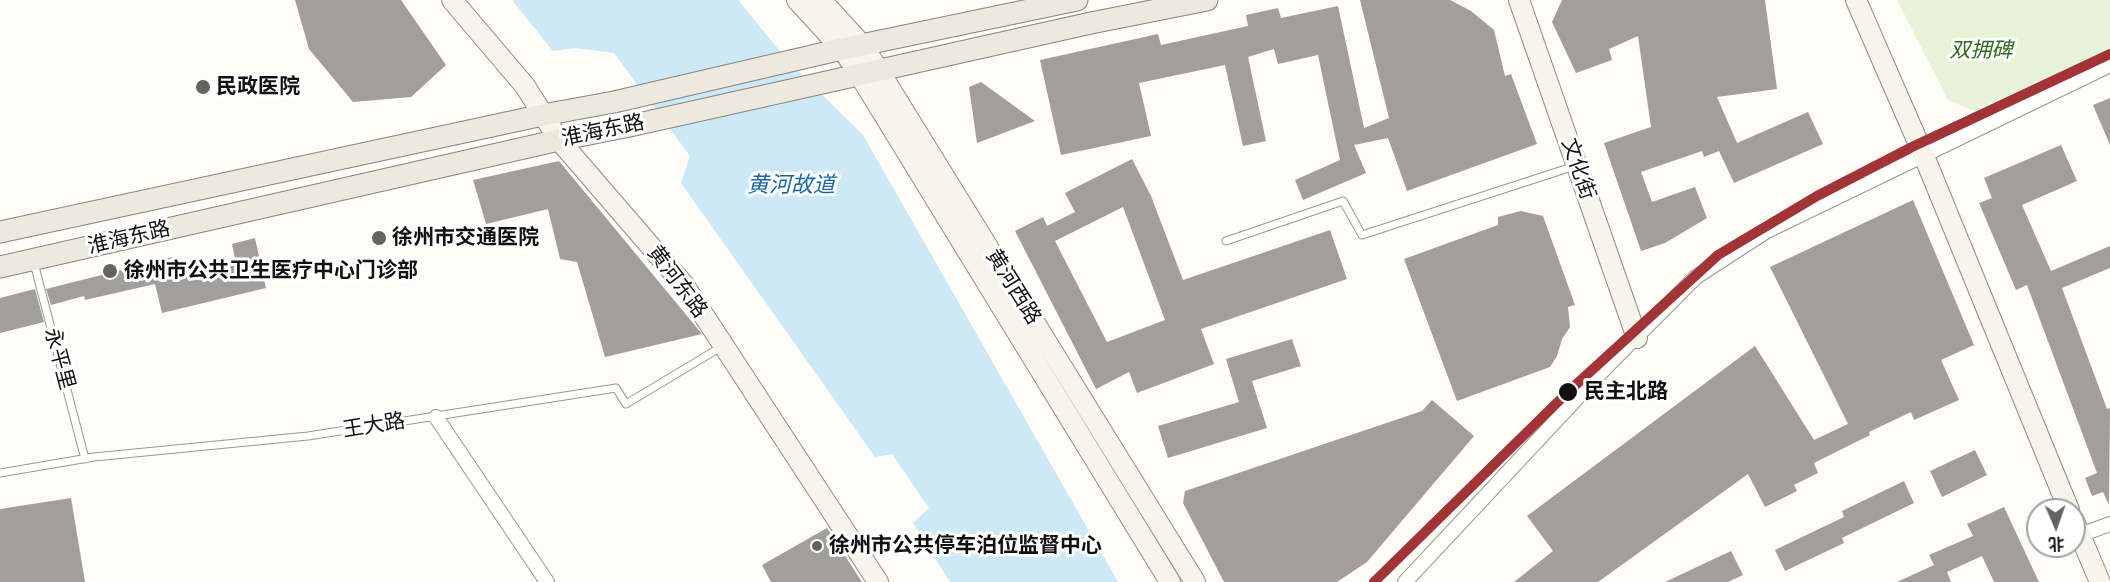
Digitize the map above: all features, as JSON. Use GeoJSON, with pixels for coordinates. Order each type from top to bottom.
{"type":"FeatureCollection","features":[{"type":"Feature","properties":{"kind":"main road","name":"淮海东路"},"geometry":{"type":"LineString","coordinates":[[0,232],[543,115],[614,102],[808,57],[1077,0]]}},
{"type":"Feature","properties":{"kind":"main road","name":"淮海东路"},"geometry":{"type":"LineString","coordinates":[[0,267],[558,140],[1207,0]]}},
{"type":"Feature","properties":{"kind":"street","name":"黄河东路"},"geometry":{"type":"LineString","coordinates":[[452,0],[525,86],[558,140],[684,285],[878,582]]}},
{"type":"Feature","properties":{"kind":"street","name":"黄河西路"},"geometry":{"type":"LineString","coordinates":[[797,0],[853,48]]}},
{"type":"Feature","properties":{"kind":"street","name":"黄河西路"},"geometry":{"type":"LineString","coordinates":[[821,0],[1195,582]]}},
{"type":"Feature","properties":{"kind":"street","name":"文化街"},"geometry":{"type":"LineString","coordinates":[[1519,0],[1636,338]]}},
{"type":"Feature","properties":{"kind":"street"},"geometry":{"type":"LineString","coordinates":[[1856,0],[1924,156],[2064,498]]}},
{"type":"Feature","properties":{"kind":"street"},"geometry":{"type":"LineString","coordinates":[[1405,582],[1608,364],[1696,277],[1767,231],[2110,65]]}},
{"type":"Feature","properties":{"kind":"street","name":"黄河西路"},"geometry":{"type":"LineString","coordinates":[[869,72],[1170,582]]}},
{"type":"Feature","properties":{"kind":"street"},"geometry":{"type":"LineString","coordinates":[[436,417],[547,582]]}},
{"type":"Feature","properties":{"kind":"street"},"geometry":{"type":"LineString","coordinates":[[2086,527],[2110,524]]}},
{"type":"Feature","properties":{"kind":"street"},"geometry":{"type":"LineString","coordinates":[[2086,549],[2100,582]]}},
{"type":"Feature","properties":{"kind":"lane"},"geometry":{"type":"LineString","coordinates":[[1226,241],[1343,201],[1362,235],[1577,165]]}},
{"type":"Feature","properties":{"kind":"lane","name":"永平里"},"geometry":{"type":"LineString","coordinates":[[33,260],[85,459]]}},
{"type":"Feature","properties":{"kind":"lane","name":"王大路"},"geometry":{"type":"LineString","coordinates":[[0,473],[85,459],[308,436],[616,388],[626,404],[723,345]]}},
{"type":"Feature","properties":{"kind":"green space","name":"双拥碑"},"geometry":{"type":"Polygon","coordinates":[[[1897,0],[2110,0],[2110,49],[1974,111],[1948,100],[1897,0]]]}},
{"type":"Feature","properties":{"kind":"water","name":"黄河故道"},"geometry":{"type":"Polygon","coordinates":[[[512,0],[738,0],[788,61],[863,135],[1118,582],[950,582],[913,523],[929,508],[892,454],[875,457],[681,183],[690,156],[614,53],[575,48],[553,51],[512,0]]]}},
{"type":"Feature","properties":{"kind":"building"},"geometry":{"type":"Polygon","coordinates":[[[295,0],[401,0],[446,65],[411,97],[353,102],[309,49],[295,0]]]}},
{"type":"Feature","properties":{"kind":"building"},"geometry":{"type":"Polygon","coordinates":[[[1360,0],[1450,0],[1471,11],[1494,30],[1505,76],[1511,74],[1537,144],[1407,191],[1388,138],[1354,145],[1366,173],[1303,200],[1295,180],[1340,160],[1318,55],[1278,64],[1274,49],[1248,57],[1266,141],[1243,146],[1225,65],[1139,83],[1151,136],[1061,155],[1040,60],[1158,34],[1161,45],[1248,26],[1246,15],[1278,8],[1281,18],[1338,6],[1364,128],[1389,118],[1360,0]]]}},
{"type":"Feature","properties":{"kind":"building"},"geometry":{"type":"Polygon","coordinates":[[[1562,0],[1765,0],[1777,89],[1717,97],[1737,143],[1808,112],[1823,144],[1734,183],[1719,151],[1704,157],[1702,151],[1641,172],[1652,202],[1695,187],[1707,218],[1665,243],[1641,251],[1604,143],[1651,127],[1638,36],[1609,49],[1612,60],[1576,73],[1552,22],[1562,0]]]}},
{"type":"Feature","properties":{"kind":"building"},"geometry":{"type":"Polygon","coordinates":[[[981,82],[1035,121],[977,143],[969,87],[981,82]]]}},
{"type":"Feature","properties":{"kind":"building"},"geometry":{"type":"Polygon","coordinates":[[[2110,98],[2110,145],[2093,105],[2110,98]]]}},
{"type":"Feature","properties":{"kind":"building"},"geometry":{"type":"Polygon","coordinates":[[[2061,145],[2077,181],[2022,205],[2051,271],[2110,246],[2110,268],[2062,288],[2107,409],[2110,408],[2109,505],[2103,492],[2092,496],[2085,478],[2097,473],[2027,285],[2016,290],[1979,203],[1992,198],[1984,178],[2061,145]]]}},
{"type":"Feature","properties":{"kind":"building"},"geometry":{"type":"Polygon","coordinates":[[[1132,159],[1151,196],[1183,280],[1330,230],[1347,279],[1201,329],[1214,364],[1137,393],[1129,372],[1096,389],[1015,231],[1043,217],[1047,226],[1075,212],[1065,193],[1132,159]],[[1123,207],[1055,241],[1107,342],[1165,320],[1123,207]]]}},
{"type":"Feature","properties":{"kind":"building"},"geometry":{"type":"Polygon","coordinates":[[[559,161],[702,334],[605,357],[577,262],[560,259],[548,209],[486,224],[473,180],[559,161]]]}},
{"type":"Feature","properties":{"kind":"building"},"geometry":{"type":"Polygon","coordinates":[[[1913,200],[1974,345],[1941,360],[1959,400],[1914,420],[1911,412],[1869,432],[1870,435],[1814,463],[1818,473],[1794,485],[1797,491],[1765,507],[1748,474],[1598,582],[1514,582],[1553,551],[1527,516],[1755,346],[1814,440],[1848,424],[1770,267],[1913,200]]]}},
{"type":"Feature","properties":{"kind":"building"},"geometry":{"type":"Polygon","coordinates":[[[1521,211],[1543,216],[1575,305],[1568,307],[1570,327],[1550,367],[1457,401],[1404,259],[1498,225],[1498,217],[1521,211]]]}},
{"type":"Feature","properties":{"kind":"building"},"geometry":{"type":"Polygon","coordinates":[[[255,238],[266,288],[162,313],[155,284],[85,300],[84,296],[51,305],[46,289],[173,257],[178,278],[236,264],[232,244],[255,238]]]}},
{"type":"Feature","properties":{"kind":"building"},"geometry":{"type":"Polygon","coordinates":[[[35,289],[44,322],[0,333],[0,298],[35,289]]]}},
{"type":"Feature","properties":{"kind":"building"},"geometry":{"type":"Polygon","coordinates":[[[1292,339],[1301,366],[1252,381],[1267,428],[1168,458],[1158,426],[1239,402],[1226,359],[1292,339]]]}},
{"type":"Feature","properties":{"kind":"building"},"geometry":{"type":"Polygon","coordinates":[[[1432,400],[1474,436],[1367,562],[1337,582],[1224,582],[1183,503],[1185,491],[1422,411],[1432,400]]]}},
{"type":"Feature","properties":{"kind":"building"},"geometry":{"type":"Polygon","coordinates":[[[1975,450],[1987,475],[1942,497],[1930,471],[1975,450]]]}},
{"type":"Feature","properties":{"kind":"building"},"geometry":{"type":"Polygon","coordinates":[[[1904,481],[1914,503],[1842,538],[1844,543],[1785,571],[1775,550],[1844,517],[1842,511],[1904,481]]]}},
{"type":"Feature","properties":{"kind":"building"},"geometry":{"type":"Polygon","coordinates":[[[71,498],[85,582],[0,582],[0,509],[71,498]]]}},
{"type":"Feature","properties":{"kind":"building"},"geometry":{"type":"Polygon","coordinates":[[[2004,507],[2039,582],[1994,582],[1982,556],[1947,572],[1951,582],[1897,582],[1934,565],[1929,555],[1973,536],[1967,524],[2004,507]]]}},
{"type":"Feature","properties":{"kind":"building","name":"徐州市公共停车泊位监督中心"},"geometry":{"type":"Polygon","coordinates":[[[827,528],[862,582],[771,582],[762,565],[827,528]]]}},
{"type":"Feature","properties":{"kind":"building"},"geometry":{"type":"Polygon","coordinates":[[[1731,551],[1743,575],[1728,582],[1665,582],[1731,551]]]}},
{"type":"Feature","properties":{"kind":"transit line"},"geometry":{"type":"LineString","coordinates":[[1374,582],[1569,391],[1718,255],[1817,196],[1912,147],[2110,54]]}},
{"type":"Feature","properties":{"kind":"place","name":"民政医院"},"geometry":{"type":"Point","coordinates":[203,87]}},
{"type":"Feature","properties":{"kind":"place","name":"徐州市交通医院"},"geometry":{"type":"Point","coordinates":[379,238]}},
{"type":"Feature","properties":{"kind":"place","name":"徐州市公共卫生医疗中心门诊部"},"geometry":{"type":"Point","coordinates":[110,271]}},
{"type":"Feature","properties":{"kind":"place","name":"民主北路"},"geometry":{"type":"Point","coordinates":[1568,392]}},
{"type":"Feature","properties":{"kind":"place","name":"徐州市公共停车泊位监督中心"},"geometry":{"type":"Point","coordinates":[817,546]}}]}
